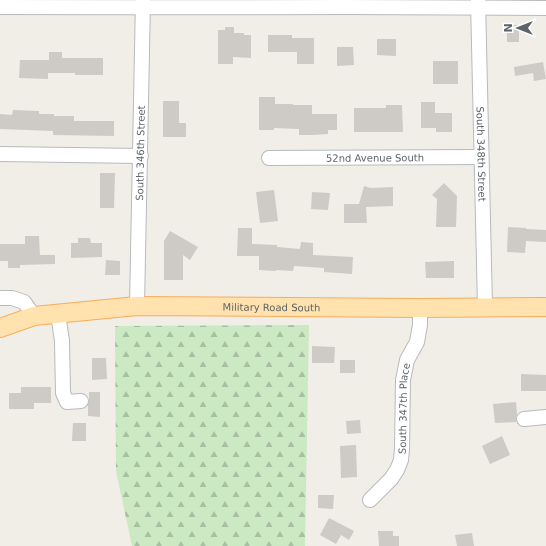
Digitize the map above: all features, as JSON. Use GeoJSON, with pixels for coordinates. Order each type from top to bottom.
{"type":"FeatureCollection","features":[{"type":"Feature","properties":{"kind":"main road","name":"Military Road South"},"geometry":{"type":"LineString","coordinates":[[0,328],[34,316],[137,306],[420,308],[546,307]]}},
{"type":"Feature","properties":{"kind":"street"},"geometry":{"type":"LineString","coordinates":[[0,7],[143,4],[478,3],[546,8]]}},
{"type":"Feature","properties":{"kind":"street","name":"South 348th Street"},"geometry":{"type":"LineString","coordinates":[[478,3],[485,307]]}},
{"type":"Feature","properties":{"kind":"street","name":"South 346th Street"},"geometry":{"type":"LineString","coordinates":[[137,306],[143,4]]}},
{"type":"Feature","properties":{"kind":"street"},"geometry":{"type":"LineString","coordinates":[[0,154],[141,156]]}},
{"type":"Feature","properties":{"kind":"street","name":"52nd Avenue South"},"geometry":{"type":"LineString","coordinates":[[269,158],[481,157]]}},
{"type":"Feature","properties":{"kind":"street"},"geometry":{"type":"LineString","coordinates":[[0,298],[12,298],[24,302],[34,316]]}},
{"type":"Feature","properties":{"kind":"street","name":"South 347th Place"},"geometry":{"type":"LineString","coordinates":[[370,500],[391,479],[401,460],[403,380],[407,360],[417,342],[420,325],[420,308]]}},
{"type":"Feature","properties":{"kind":"street"},"geometry":{"type":"LineString","coordinates":[[58,314],[62,341],[62,393],[67,402],[81,401]]}},
{"type":"Feature","properties":{"kind":"street"},"geometry":{"type":"LineString","coordinates":[[524,419],[546,417]]}},
{"type":"Feature","properties":{"kind":"green space"},"geometry":{"type":"Polygon","coordinates":[[[309,325],[305,546],[132,546],[116,471],[115,326],[309,325]]]}},
{"type":"Feature","properties":{"kind":"building"},"geometry":{"type":"Polygon","coordinates":[[[507,25],[519,25],[519,42],[507,42],[507,25]]]}},
{"type":"Feature","properties":{"kind":"building"},"geometry":{"type":"Polygon","coordinates":[[[225,27],[234,27],[234,33],[251,35],[251,58],[233,57],[233,64],[218,64],[218,30],[225,30],[225,27]]]}},
{"type":"Feature","properties":{"kind":"building"},"geometry":{"type":"Polygon","coordinates":[[[268,35],[292,35],[292,38],[314,38],[314,64],[297,64],[297,52],[268,52],[268,35]]]}},
{"type":"Feature","properties":{"kind":"building"},"geometry":{"type":"Polygon","coordinates":[[[377,39],[396,39],[396,56],[377,55],[377,39]]]}},
{"type":"Feature","properties":{"kind":"building"},"geometry":{"type":"Polygon","coordinates":[[[337,47],[353,47],[354,65],[337,66],[337,47]]]}},
{"type":"Feature","properties":{"kind":"building"},"geometry":{"type":"Polygon","coordinates":[[[49,52],[62,52],[62,58],[103,58],[103,75],[48,73],[48,79],[19,78],[20,60],[49,60],[49,52]]]}},
{"type":"Feature","properties":{"kind":"building"},"geometry":{"type":"Polygon","coordinates":[[[433,61],[458,61],[458,84],[433,84],[433,61]]]}},
{"type":"Feature","properties":{"kind":"building"},"geometry":{"type":"Polygon","coordinates":[[[543,62],[546,79],[534,81],[533,73],[515,76],[514,67],[543,62]]]}},
{"type":"Feature","properties":{"kind":"building"},"geometry":{"type":"Polygon","coordinates":[[[259,97],[275,97],[275,104],[312,105],[312,114],[337,114],[337,130],[328,130],[328,134],[299,135],[299,129],[274,128],[274,130],[259,130],[259,97]]]}},
{"type":"Feature","properties":{"kind":"building"},"geometry":{"type":"Polygon","coordinates":[[[163,101],[179,101],[179,123],[186,123],[186,137],[163,137],[163,101]]]}},
{"type":"Feature","properties":{"kind":"building"},"geometry":{"type":"Polygon","coordinates":[[[421,102],[435,102],[435,113],[452,113],[452,132],[436,132],[436,128],[421,128],[421,102]]]}},
{"type":"Feature","properties":{"kind":"building"},"geometry":{"type":"Polygon","coordinates":[[[386,105],[402,105],[403,132],[354,132],[354,108],[386,108],[386,105]]]}},
{"type":"Feature","properties":{"kind":"building"},"geometry":{"type":"Polygon","coordinates":[[[13,110],[39,111],[39,114],[54,114],[54,116],[74,116],[74,121],[114,121],[114,136],[53,135],[53,131],[0,129],[0,114],[12,115],[13,110]]]}},
{"type":"Feature","properties":{"kind":"building"},"geometry":{"type":"Polygon","coordinates":[[[100,173],[115,173],[114,208],[100,208],[100,173]]]}},
{"type":"Feature","properties":{"kind":"building"},"geometry":{"type":"Polygon","coordinates":[[[444,183],[457,196],[456,227],[436,227],[437,199],[432,195],[444,183]]]}},
{"type":"Feature","properties":{"kind":"building"},"geometry":{"type":"Polygon","coordinates":[[[364,186],[371,188],[393,187],[393,206],[366,207],[367,223],[344,223],[344,204],[359,204],[364,186]]]}},
{"type":"Feature","properties":{"kind":"building"},"geometry":{"type":"Polygon","coordinates":[[[274,190],[278,221],[260,223],[256,192],[274,190]]]}},
{"type":"Feature","properties":{"kind":"building"},"geometry":{"type":"Polygon","coordinates":[[[312,192],[330,193],[328,210],[311,209],[312,192]]]}},
{"type":"Feature","properties":{"kind":"building"},"geometry":{"type":"Polygon","coordinates":[[[508,227],[546,230],[546,242],[526,241],[525,253],[507,252],[508,227]]]}},
{"type":"Feature","properties":{"kind":"building"},"geometry":{"type":"Polygon","coordinates":[[[238,228],[252,228],[252,244],[277,245],[277,247],[300,249],[301,242],[313,243],[313,255],[353,257],[352,274],[324,272],[324,268],[294,266],[293,271],[259,270],[259,256],[237,256],[238,228]]]}},
{"type":"Feature","properties":{"kind":"building"},"geometry":{"type":"Polygon","coordinates":[[[170,231],[198,247],[190,260],[183,255],[183,280],[164,280],[164,241],[170,231]]]}},
{"type":"Feature","properties":{"kind":"building"},"geometry":{"type":"Polygon","coordinates":[[[25,236],[39,236],[40,255],[55,255],[55,264],[20,265],[20,268],[8,268],[8,261],[0,261],[0,244],[25,244],[25,236]]]}},
{"type":"Feature","properties":{"kind":"building"},"geometry":{"type":"Polygon","coordinates":[[[78,238],[90,238],[91,243],[102,243],[102,257],[71,258],[71,243],[78,243],[78,238]]]}},
{"type":"Feature","properties":{"kind":"building"},"geometry":{"type":"Polygon","coordinates":[[[106,260],[120,261],[120,275],[105,275],[106,260]]]}},
{"type":"Feature","properties":{"kind":"building"},"geometry":{"type":"Polygon","coordinates":[[[454,261],[454,278],[426,278],[425,262],[454,261]]]}},
{"type":"Feature","properties":{"kind":"building"},"geometry":{"type":"Polygon","coordinates":[[[312,346],[335,347],[334,363],[312,363],[312,346]]]}},
{"type":"Feature","properties":{"kind":"building"},"geometry":{"type":"Polygon","coordinates":[[[92,358],[106,358],[107,379],[92,380],[92,358]]]}},
{"type":"Feature","properties":{"kind":"building"},"geometry":{"type":"Polygon","coordinates":[[[340,360],[355,360],[355,373],[340,373],[340,360]]]}},
{"type":"Feature","properties":{"kind":"building"},"geometry":{"type":"Polygon","coordinates":[[[521,374],[546,375],[546,391],[521,391],[521,374]]]}},
{"type":"Feature","properties":{"kind":"building"},"geometry":{"type":"Polygon","coordinates":[[[21,387],[51,387],[51,403],[34,403],[34,409],[9,409],[9,393],[21,393],[21,387]]]}},
{"type":"Feature","properties":{"kind":"building"},"geometry":{"type":"Polygon","coordinates":[[[89,392],[100,392],[100,417],[88,416],[89,392]]]}},
{"type":"Feature","properties":{"kind":"building"},"geometry":{"type":"Polygon","coordinates":[[[516,402],[516,422],[495,423],[493,404],[516,402]]]}},
{"type":"Feature","properties":{"kind":"building"},"geometry":{"type":"Polygon","coordinates":[[[360,420],[361,433],[347,434],[346,421],[360,420]]]}},
{"type":"Feature","properties":{"kind":"building"},"geometry":{"type":"Polygon","coordinates":[[[73,423],[86,423],[86,441],[72,441],[73,423]]]}},
{"type":"Feature","properties":{"kind":"building"},"geometry":{"type":"Polygon","coordinates":[[[502,436],[510,455],[490,464],[482,446],[502,436]]]}},
{"type":"Feature","properties":{"kind":"building"},"geometry":{"type":"Polygon","coordinates":[[[356,445],[357,477],[341,478],[340,446],[356,445]]]}},
{"type":"Feature","properties":{"kind":"building"},"geometry":{"type":"Polygon","coordinates":[[[318,495],[334,495],[333,509],[318,508],[318,495]]]}},
{"type":"Feature","properties":{"kind":"building"},"geometry":{"type":"Polygon","coordinates":[[[329,518],[354,531],[349,540],[341,535],[336,544],[320,535],[329,518]]]}},
{"type":"Feature","properties":{"kind":"building"},"geometry":{"type":"Polygon","coordinates":[[[378,531],[393,531],[393,536],[399,536],[399,546],[379,546],[378,531]]]}},
{"type":"Feature","properties":{"kind":"building"},"geometry":{"type":"Polygon","coordinates":[[[472,533],[474,546],[457,546],[455,535],[472,533]]]}}]}
